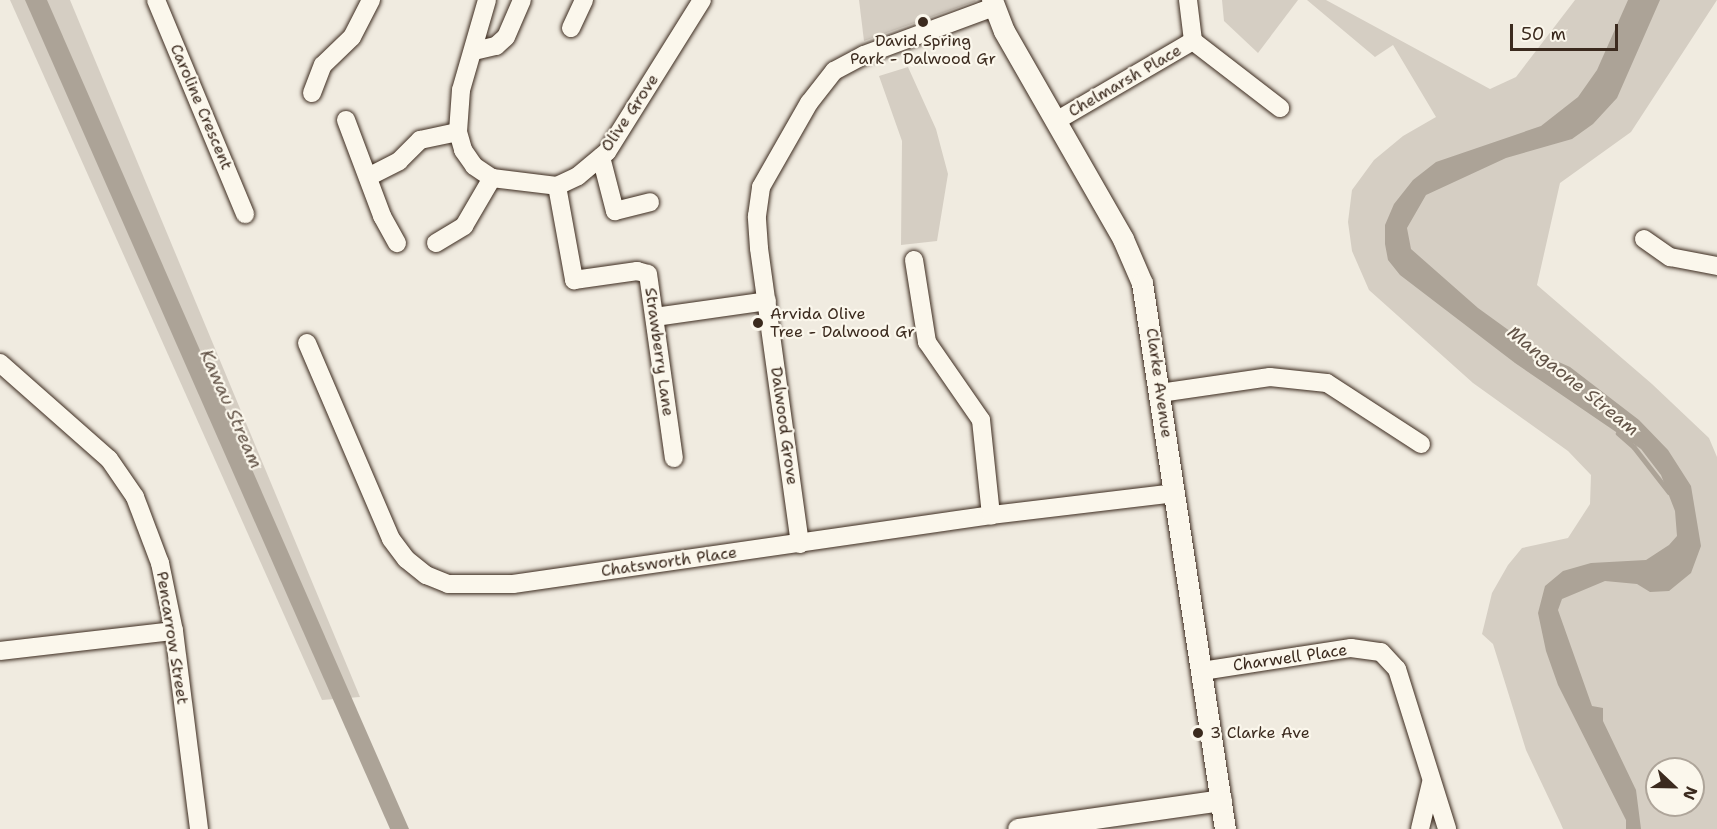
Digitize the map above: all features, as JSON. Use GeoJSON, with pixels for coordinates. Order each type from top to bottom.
{"type":"FeatureCollection","features":[{"type":"Feature","properties":{"kind":"street","name":"Caroline Crescent"},"geometry":{"type":"LineString","coordinates":[[156,0],[245,213]]}},
{"type":"Feature","properties":{"kind":"street"},"geometry":{"type":"LineString","coordinates":[[312,93],[323,65],[352,37],[370,0]]}},
{"type":"Feature","properties":{"kind":"street"},"geometry":{"type":"LineString","coordinates":[[487,0],[461,90],[458,132],[469,161],[492,178],[557,186]]}},
{"type":"Feature","properties":{"kind":"street"},"geometry":{"type":"LineString","coordinates":[[474,51],[496,46],[506,37],[522,0]]}},
{"type":"Feature","properties":{"kind":"street"},"geometry":{"type":"LineString","coordinates":[[571,28],[584,0]]}},
{"type":"Feature","properties":{"kind":"street","name":"Olive Grove"},"geometry":{"type":"LineString","coordinates":[[557,186],[601,157],[702,0]]}},
{"type":"Feature","properties":{"kind":"street","name":"Chelmarsh Place"},"geometry":{"type":"LineString","coordinates":[[1188,0],[1193,41],[1280,108]]}},
{"type":"Feature","properties":{"kind":"street","name":"Clarke Avenue"},"geometry":{"type":"LineString","coordinates":[[993,4],[1123,239],[1142,283],[1161,393],[1225,829]]}},
{"type":"Feature","properties":{"kind":"street","name":"Dalwood Grove"},"geometry":{"type":"LineString","coordinates":[[800,544],[757,223],[761,187],[822,82],[856,58],[993,4]]}},
{"type":"Feature","properties":{"kind":"street","name":"Chelmarsh Place"},"geometry":{"type":"LineString","coordinates":[[1056,121],[1193,41]]}},
{"type":"Feature","properties":{"kind":"street"},"geometry":{"type":"LineString","coordinates":[[346,120],[389,234],[397,243]]}},
{"type":"Feature","properties":{"kind":"street"},"geometry":{"type":"LineString","coordinates":[[368,177],[399,161],[420,140],[458,132]]}},
{"type":"Feature","properties":{"kind":"street"},"geometry":{"type":"LineString","coordinates":[[601,157],[615,211],[650,202]]}},
{"type":"Feature","properties":{"kind":"street"},"geometry":{"type":"LineString","coordinates":[[436,243],[464,226],[492,178]]}},
{"type":"Feature","properties":{"kind":"street","name":"Strawberry Lane"},"geometry":{"type":"LineString","coordinates":[[557,186],[574,280],[638,271],[648,274],[674,458]]}},
{"type":"Feature","properties":{"kind":"street"},"geometry":{"type":"LineString","coordinates":[[1644,239],[1670,257],[1717,266]]}},
{"type":"Feature","properties":{"kind":"street"},"geometry":{"type":"LineString","coordinates":[[914,260],[927,342],[981,420],[991,514]]}},
{"type":"Feature","properties":{"kind":"street"},"geometry":{"type":"LineString","coordinates":[[655,317],[767,301]]}},
{"type":"Feature","properties":{"kind":"street","name":"Chatsworth Place"},"geometry":{"type":"LineString","coordinates":[[308,343],[391,539],[406,559],[437,580],[472,587],[513,584],[800,544],[991,514],[1175,493]]}},
{"type":"Feature","properties":{"kind":"street","name":"Pencarrow Street"},"geometry":{"type":"LineString","coordinates":[[0,363],[109,459],[135,498],[160,563],[174,631],[199,829]]}},
{"type":"Feature","properties":{"kind":"street"},"geometry":{"type":"LineString","coordinates":[[1161,393],[1270,377],[1327,383],[1421,444]]}},
{"type":"Feature","properties":{"kind":"street"},"geometry":{"type":"LineString","coordinates":[[0,651],[174,631]]}},
{"type":"Feature","properties":{"kind":"street","name":"Charwell Place"},"geometry":{"type":"LineString","coordinates":[[1202,671],[1351,648],[1381,652],[1397,669],[1447,829]]}},
{"type":"Feature","properties":{"kind":"street","name":"Charwell Place"},"geometry":{"type":"LineString","coordinates":[[1420,829],[1431,781]]}},
{"type":"Feature","properties":{"kind":"street"},"geometry":{"type":"LineString","coordinates":[[1018,829],[1221,800]]}},
{"type":"Feature","properties":{"kind":"shaded area"},"geometry":{"type":"Polygon","coordinates":[[[10,0],[70,0],[360,697],[322,700],[10,0]]]}},
{"type":"Feature","properties":{"kind":"shaded area"},"geometry":{"type":"Polygon","coordinates":[[[859,0],[975,0],[976,1],[864,41],[859,0]]]}},
{"type":"Feature","properties":{"kind":"shaded area"},"geometry":{"type":"Polygon","coordinates":[[[1222,0],[1298,0],[1258,53],[1224,21],[1222,0]]]}},
{"type":"Feature","properties":{"kind":"shaded area"},"geometry":{"type":"Polygon","coordinates":[[[1307,0],[1326,0],[1490,89],[1516,77],[1575,0],[1717,0],[1631,132],[1560,183],[1537,285],[1652,384],[1709,438],[1717,457],[1717,829],[1563,829],[1526,750],[1493,644],[1482,634],[1492,593],[1508,565],[1522,548],[1568,538],[1590,504],[1591,475],[1568,451],[1473,383],[1369,290],[1352,251],[1348,222],[1352,190],[1374,160],[1403,136],[1436,117],[1393,45],[1375,57],[1307,0]]]}},
{"type":"Feature","properties":{"kind":"shaded area"},"geometry":{"type":"Polygon","coordinates":[[[908,67],[936,129],[948,174],[937,241],[901,245],[902,141],[879,76],[908,67]]]}},
{"type":"Feature","properties":{"kind":"water"},"geometry":{"type":"Polygon","coordinates":[[[25,0],[47,0],[409,829],[390,829],[25,0]]]}},
{"type":"Feature","properties":{"kind":"water"},"geometry":{"type":"Polygon","coordinates":[[[1628,0],[1660,0],[1617,98],[1593,124],[1572,139],[1506,158],[1426,195],[1407,228],[1411,249],[1478,308],[1543,355],[1570,367],[1639,420],[1668,450],[1691,486],[1701,546],[1691,573],[1669,591],[1650,592],[1637,584],[1605,581],[1562,599],[1558,610],[1592,706],[1603,708],[1603,721],[1636,790],[1641,829],[1626,829],[1626,820],[1558,685],[1546,651],[1538,613],[1545,586],[1563,571],[1591,563],[1646,560],[1669,545],[1677,536],[1675,511],[1661,475],[1641,449],[1515,363],[1400,275],[1388,260],[1385,244],[1385,225],[1394,204],[1413,180],[1436,162],[1541,126],[1578,97],[1597,70],[1628,0]]]}},
{"type":"Feature","properties":{"kind":"waterway","name":"Mangaone Stream"},"geometry":{"type":"LineString","coordinates":[[1618,433],[1634,447],[1669,492]]}},
{"type":"Feature","properties":{"kind":"place","name":"David Spring Park - Dalwood Gr"},"geometry":{"type":"Point","coordinates":[923,22]}},
{"type":"Feature","properties":{"kind":"place","name":"Arvida Olive Tree - Dalwood Gr"},"geometry":{"type":"Point","coordinates":[758,323]}},
{"type":"Feature","properties":{"kind":"place","name":"3 Clarke Ave"},"geometry":{"type":"Point","coordinates":[1198,733]}},
{"type":"Feature","properties":{"kind":"water label","name":"Kawau Stream"},"geometry":{"type":"Point","coordinates":[231,409]}}]}
